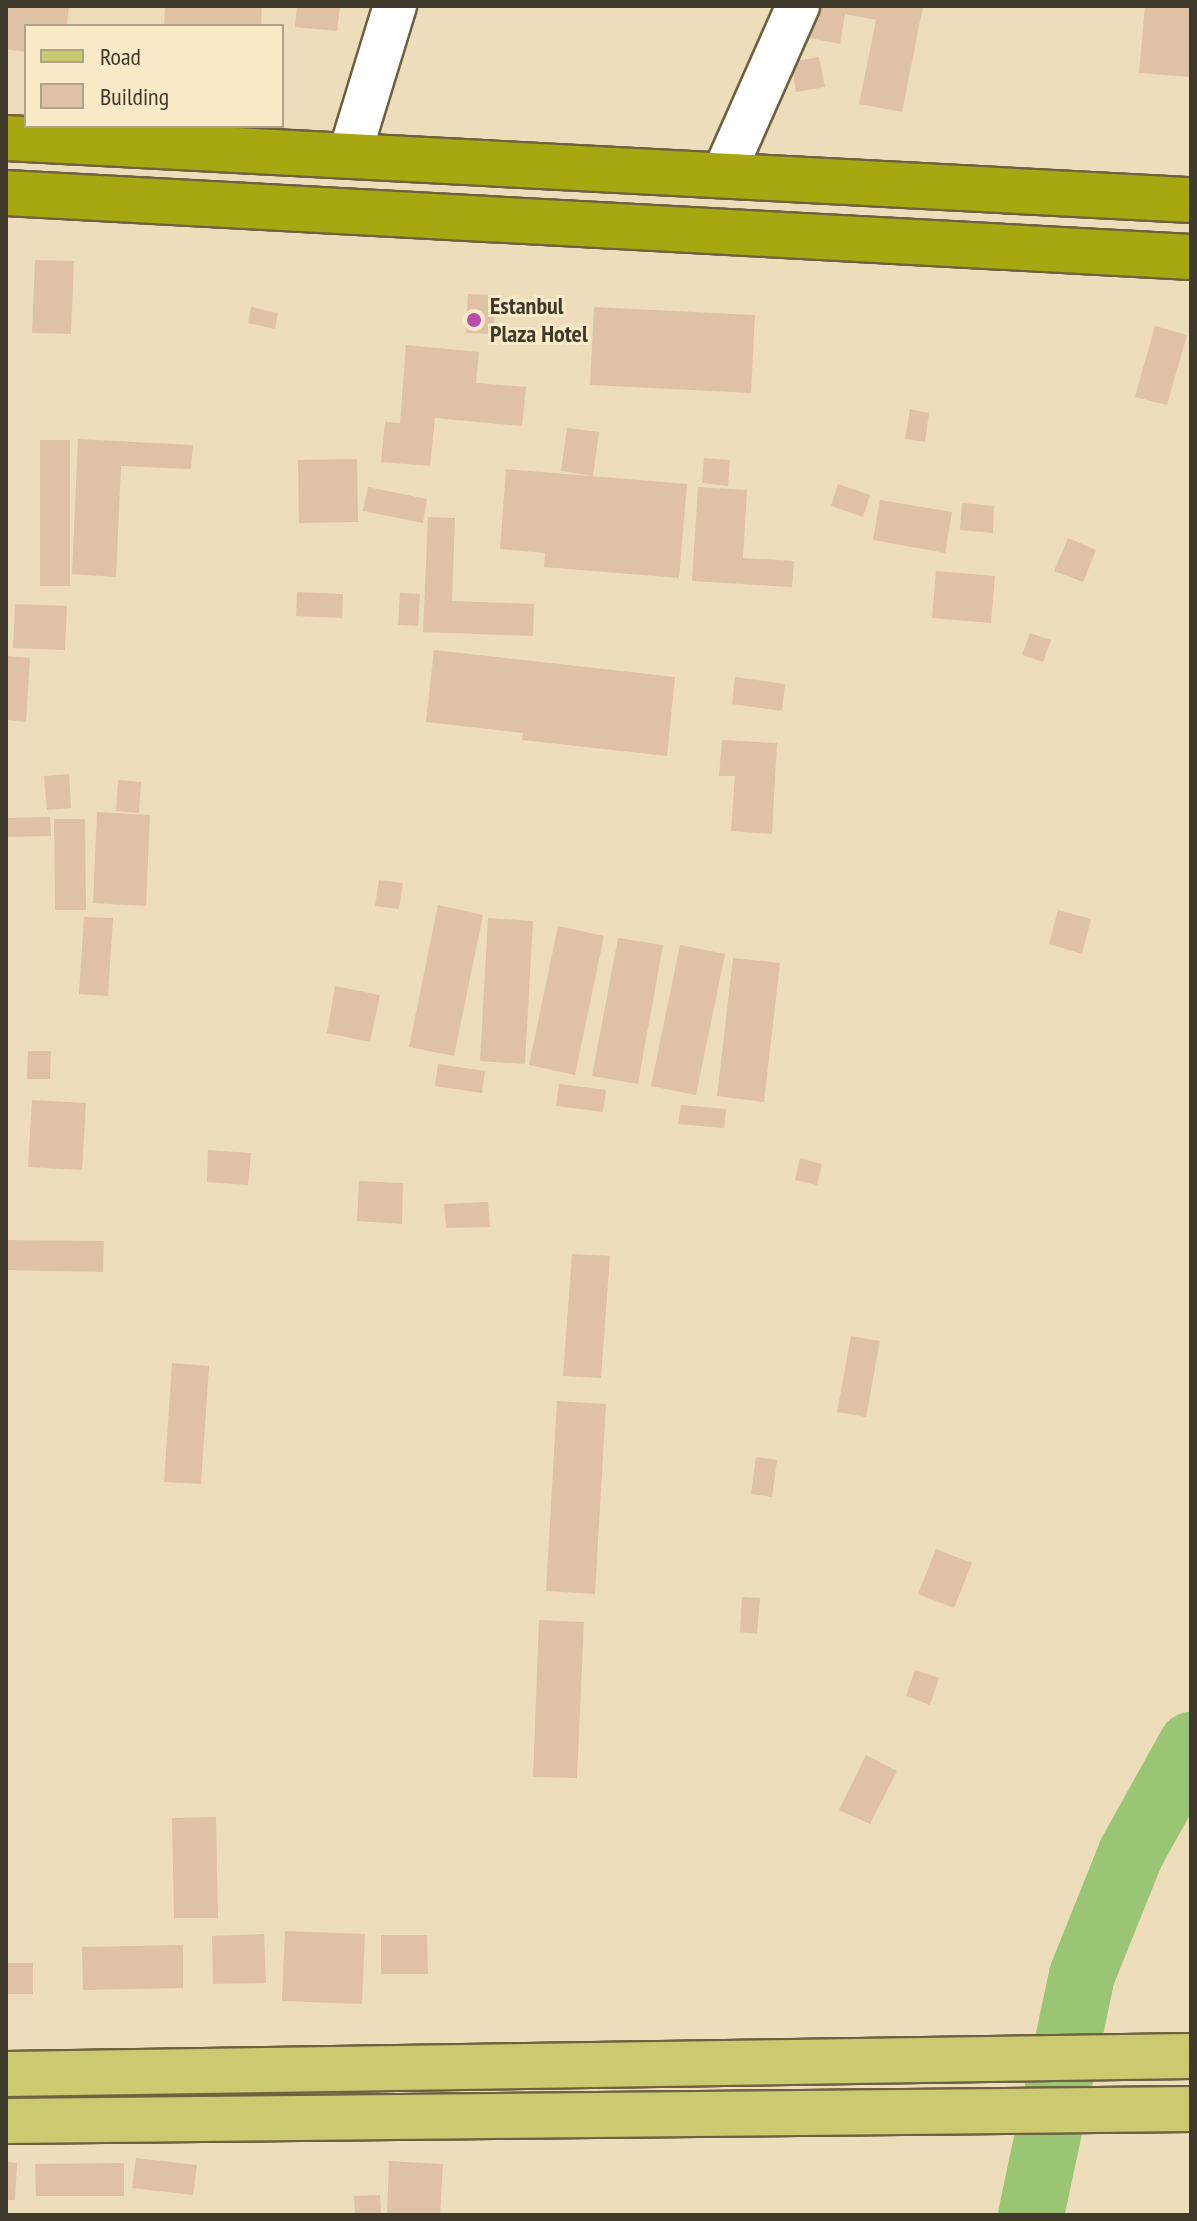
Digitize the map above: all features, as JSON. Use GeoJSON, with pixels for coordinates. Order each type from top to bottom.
{"type":"FeatureCollection","features":[{"type":"Feature","properties":{"kind":"highway"},"geometry":{"type":"LineString","coordinates":[[6,138],[1191,200]]}},
{"type":"Feature","properties":{"kind":"highway"},"geometry":{"type":"LineString","coordinates":[[6,193],[1191,257]]}},
{"type":"Feature","properties":{"kind":"main road"},"geometry":{"type":"LineString","coordinates":[[6,2074],[1191,2056]]}},
{"type":"Feature","properties":{"kind":"main road"},"geometry":{"type":"LineString","coordinates":[[6,2121],[1191,2109]]}},
{"type":"Feature","properties":{"kind":"street"},"geometry":{"type":"LineString","coordinates":[[349,156],[395,6]]}},
{"type":"Feature","properties":{"kind":"street"},"geometry":{"type":"LineString","coordinates":[[723,175],[798,6]]}},
{"type":"Feature","properties":{"kind":"building"},"geometry":{"type":"Polygon","coordinates":[[[6,6],[69,6],[67,24],[24,24],[24,52],[6,49],[6,6]]]}},
{"type":"Feature","properties":{"kind":"building"},"geometry":{"type":"Polygon","coordinates":[[[165,6],[262,6],[261,24],[164,24],[165,6]]]}},
{"type":"Feature","properties":{"kind":"building"},"geometry":{"type":"Polygon","coordinates":[[[297,6],[340,7],[337,31],[295,27],[297,6]]]}},
{"type":"Feature","properties":{"kind":"building"},"geometry":{"type":"Polygon","coordinates":[[[816,6],[923,6],[902,112],[859,104],[876,20],[845,14],[840,44],[809,38],[816,6]]]}},
{"type":"Feature","properties":{"kind":"building"},"geometry":{"type":"Polygon","coordinates":[[[1145,6],[1191,6],[1191,77],[1139,73],[1145,6]]]}},
{"type":"Feature","properties":{"kind":"building"},"geometry":{"type":"Polygon","coordinates":[[[819,57],[825,87],[796,92],[791,62],[819,57]]]}},
{"type":"Feature","properties":{"kind":"building"},"geometry":{"type":"Polygon","coordinates":[[[35,260],[74,261],[71,334],[32,333],[35,260]]]}},
{"type":"Feature","properties":{"kind":"building"},"geometry":{"type":"Polygon","coordinates":[[[468,294],[495,295],[494,334],[466,333],[468,294]]]}},
{"type":"Feature","properties":{"kind":"building"},"geometry":{"type":"Polygon","coordinates":[[[251,307],[278,313],[275,329],[248,323],[251,307]]]}},
{"type":"Feature","properties":{"kind":"building"},"geometry":{"type":"Polygon","coordinates":[[[594,307],[755,315],[751,393],[590,385],[594,307]]]}},
{"type":"Feature","properties":{"kind":"building"},"geometry":{"type":"Polygon","coordinates":[[[1155,326],[1187,335],[1167,405],[1135,397],[1155,326]]]}},
{"type":"Feature","properties":{"kind":"building"},"geometry":{"type":"Polygon","coordinates":[[[406,345],[479,352],[476,383],[526,387],[522,426],[435,418],[430,466],[381,462],[385,422],[400,423],[406,345]]]}},
{"type":"Feature","properties":{"kind":"building"},"geometry":{"type":"Polygon","coordinates":[[[910,409],[929,413],[925,442],[905,439],[910,409]]]}},
{"type":"Feature","properties":{"kind":"building"},"geometry":{"type":"Polygon","coordinates":[[[567,428],[599,432],[593,476],[561,471],[567,428]]]}},
{"type":"Feature","properties":{"kind":"building"},"geometry":{"type":"Polygon","coordinates":[[[78,439],[193,445],[191,469],[121,466],[116,577],[72,574],[78,439]]]}},
{"type":"Feature","properties":{"kind":"building"},"geometry":{"type":"Polygon","coordinates":[[[40,440],[70,440],[70,586],[40,586],[40,440]]]}},
{"type":"Feature","properties":{"kind":"building"},"geometry":{"type":"Polygon","coordinates":[[[704,458],[730,460],[728,486],[702,483],[704,458]]]}},
{"type":"Feature","properties":{"kind":"building"},"geometry":{"type":"Polygon","coordinates":[[[357,459],[358,522],[299,523],[298,460],[357,459]]]}},
{"type":"Feature","properties":{"kind":"building"},"geometry":{"type":"Polygon","coordinates":[[[506,469],[687,484],[679,578],[544,567],[545,553],[500,549],[506,469]]]}},
{"type":"Feature","properties":{"kind":"building"},"geometry":{"type":"Polygon","coordinates":[[[838,484],[870,495],[863,517],[831,506],[838,484]]]}},
{"type":"Feature","properties":{"kind":"building"},"geometry":{"type":"Polygon","coordinates":[[[368,487],[427,499],[423,523],[363,511],[368,487]]]}},
{"type":"Feature","properties":{"kind":"building"},"geometry":{"type":"Polygon","coordinates":[[[698,487],[747,490],[743,558],[794,561],[792,587],[692,581],[698,487]]]}},
{"type":"Feature","properties":{"kind":"building"},"geometry":{"type":"Polygon","coordinates":[[[880,500],[952,512],[945,553],[873,540],[880,500]]]}},
{"type":"Feature","properties":{"kind":"building"},"geometry":{"type":"Polygon","coordinates":[[[962,503],[994,506],[993,533],[960,530],[962,503]]]}},
{"type":"Feature","properties":{"kind":"building"},"geometry":{"type":"Polygon","coordinates":[[[428,517],[455,518],[452,601],[534,604],[533,636],[423,632],[428,517]]]}},
{"type":"Feature","properties":{"kind":"building"},"geometry":{"type":"Polygon","coordinates":[[[1068,538],[1096,550],[1083,582],[1054,571],[1068,538]]]}},
{"type":"Feature","properties":{"kind":"building"},"geometry":{"type":"Polygon","coordinates":[[[936,571],[995,576],[991,623],[932,618],[936,571]]]}},
{"type":"Feature","properties":{"kind":"building"},"geometry":{"type":"Polygon","coordinates":[[[297,592],[343,594],[342,618],[296,616],[297,592]]]}},
{"type":"Feature","properties":{"kind":"building"},"geometry":{"type":"Polygon","coordinates":[[[400,593],[420,594],[418,626],[398,625],[400,593]]]}},
{"type":"Feature","properties":{"kind":"building"},"geometry":{"type":"Polygon","coordinates":[[[15,604],[67,606],[65,650],[13,648],[15,604]]]}},
{"type":"Feature","properties":{"kind":"building"},"geometry":{"type":"Polygon","coordinates":[[[1030,633],[1051,640],[1043,662],[1022,655],[1030,633]]]}},
{"type":"Feature","properties":{"kind":"building"},"geometry":{"type":"Polygon","coordinates":[[[434,650],[675,677],[667,756],[522,740],[523,733],[426,722],[434,650]]]}},
{"type":"Feature","properties":{"kind":"building"},"geometry":{"type":"Polygon","coordinates":[[[6,656],[30,658],[26,722],[6,720],[6,656]]]}},
{"type":"Feature","properties":{"kind":"building"},"geometry":{"type":"Polygon","coordinates":[[[735,677],[785,684],[782,711],[732,704],[735,677]]]}},
{"type":"Feature","properties":{"kind":"building"},"geometry":{"type":"Polygon","coordinates":[[[722,740],[777,743],[772,834],[731,831],[735,776],[719,776],[722,740]]]}},
{"type":"Feature","properties":{"kind":"building"},"geometry":{"type":"Polygon","coordinates":[[[69,774],[71,808],[47,810],[44,776],[69,774]]]}},
{"type":"Feature","properties":{"kind":"building"},"geometry":{"type":"Polygon","coordinates":[[[118,780],[141,782],[139,813],[116,811],[118,780]]]}},
{"type":"Feature","properties":{"kind":"building"},"geometry":{"type":"Polygon","coordinates":[[[97,812],[150,815],[146,906],[93,903],[97,812]]]}},
{"type":"Feature","properties":{"kind":"building"},"geometry":{"type":"Polygon","coordinates":[[[50,817],[51,836],[6,837],[6,818],[50,817]]]}},
{"type":"Feature","properties":{"kind":"building"},"geometry":{"type":"Polygon","coordinates":[[[54,819],[85,819],[86,910],[55,910],[54,819]]]}},
{"type":"Feature","properties":{"kind":"building"},"geometry":{"type":"Polygon","coordinates":[[[379,880],[403,883],[399,909],[375,906],[379,880]]]}},
{"type":"Feature","properties":{"kind":"building"},"geometry":{"type":"Polygon","coordinates":[[[438,905],[483,915],[454,1056],[409,1047],[438,905]]]}},
{"type":"Feature","properties":{"kind":"building"},"geometry":{"type":"Polygon","coordinates":[[[1058,910],[1091,919],[1082,954],[1049,944],[1058,910]]]}},
{"type":"Feature","properties":{"kind":"building"},"geometry":{"type":"Polygon","coordinates":[[[84,917],[113,918],[108,996],[79,994],[84,917]]]}},
{"type":"Feature","properties":{"kind":"building"},"geometry":{"type":"Polygon","coordinates":[[[488,918],[533,921],[525,1064],[480,1061],[488,918]]]}},
{"type":"Feature","properties":{"kind":"building"},"geometry":{"type":"Polygon","coordinates":[[[558,926],[604,936],[575,1075],[529,1065],[558,926]]]}},
{"type":"Feature","properties":{"kind":"building"},"geometry":{"type":"Polygon","coordinates":[[[618,938],[663,945],[638,1084],[592,1076],[618,938]]]}},
{"type":"Feature","properties":{"kind":"building"},"geometry":{"type":"Polygon","coordinates":[[[680,945],[725,954],[696,1095],[651,1086],[680,945]]]}},
{"type":"Feature","properties":{"kind":"building"},"geometry":{"type":"Polygon","coordinates":[[[733,958],[780,963],[764,1102],[717,1096],[733,958]]]}},
{"type":"Feature","properties":{"kind":"building"},"geometry":{"type":"Polygon","coordinates":[[[335,986],[380,995],[370,1042],[327,1033],[335,986]]]}},
{"type":"Feature","properties":{"kind":"building"},"geometry":{"type":"Polygon","coordinates":[[[28,1051],[51,1051],[50,1079],[27,1079],[28,1051]]]}},
{"type":"Feature","properties":{"kind":"building"},"geometry":{"type":"Polygon","coordinates":[[[438,1064],[485,1071],[482,1093],[435,1086],[438,1064]]]}},
{"type":"Feature","properties":{"kind":"building"},"geometry":{"type":"Polygon","coordinates":[[[559,1084],[606,1090],[603,1112],[556,1106],[559,1084]]]}},
{"type":"Feature","properties":{"kind":"building"},"geometry":{"type":"Polygon","coordinates":[[[32,1100],[86,1103],[82,1170],[28,1167],[32,1100]]]}},
{"type":"Feature","properties":{"kind":"building"},"geometry":{"type":"Polygon","coordinates":[[[681,1105],[726,1109],[724,1128],[678,1124],[681,1105]]]}},
{"type":"Feature","properties":{"kind":"building"},"geometry":{"type":"Polygon","coordinates":[[[208,1150],[251,1153],[248,1185],[207,1182],[208,1150]]]}},
{"type":"Feature","properties":{"kind":"building"},"geometry":{"type":"Polygon","coordinates":[[[800,1158],[822,1164],[817,1185],[795,1180],[800,1158]]]}},
{"type":"Feature","properties":{"kind":"building"},"geometry":{"type":"Polygon","coordinates":[[[359,1181],[403,1183],[402,1224],[357,1221],[359,1181]]]}},
{"type":"Feature","properties":{"kind":"building"},"geometry":{"type":"Polygon","coordinates":[[[488,1202],[490,1227],[446,1228],[444,1204],[488,1202]]]}},
{"type":"Feature","properties":{"kind":"building"},"geometry":{"type":"Polygon","coordinates":[[[6,1240],[104,1241],[103,1272],[6,1270],[6,1240]]]}},
{"type":"Feature","properties":{"kind":"building"},"geometry":{"type":"Polygon","coordinates":[[[572,1254],[610,1256],[601,1378],[563,1376],[572,1254]]]}},
{"type":"Feature","properties":{"kind":"building"},"geometry":{"type":"Polygon","coordinates":[[[851,1336],[880,1341],[866,1417],[837,1412],[851,1336]]]}},
{"type":"Feature","properties":{"kind":"building"},"geometry":{"type":"Polygon","coordinates":[[[172,1363],[209,1366],[201,1484],[164,1482],[172,1363]]]}},
{"type":"Feature","properties":{"kind":"building"},"geometry":{"type":"Polygon","coordinates":[[[557,1401],[606,1404],[595,1594],[546,1591],[557,1401]]]}},
{"type":"Feature","properties":{"kind":"building"},"geometry":{"type":"Polygon","coordinates":[[[756,1457],[777,1460],[772,1497],[751,1494],[756,1457]]]}},
{"type":"Feature","properties":{"kind":"building"},"geometry":{"type":"Polygon","coordinates":[[[936,1549],[972,1563],[954,1608],[918,1594],[936,1549]]]}},
{"type":"Feature","properties":{"kind":"building"},"geometry":{"type":"Polygon","coordinates":[[[742,1597],[760,1598],[757,1634],[740,1632],[742,1597]]]}},
{"type":"Feature","properties":{"kind":"building"},"geometry":{"type":"Polygon","coordinates":[[[539,1620],[584,1622],[577,1778],[533,1777],[539,1620]]]}},
{"type":"Feature","properties":{"kind":"building"},"geometry":{"type":"Polygon","coordinates":[[[915,1670],[939,1678],[930,1705],[906,1696],[915,1670]]]}},
{"type":"Feature","properties":{"kind":"building"},"geometry":{"type":"Polygon","coordinates":[[[866,1755],[897,1771],[870,1824],[839,1810],[866,1755]]]}},
{"type":"Feature","properties":{"kind":"building"},"geometry":{"type":"Polygon","coordinates":[[[216,1817],[218,1918],[174,1918],[172,1818],[216,1817]]]}},
{"type":"Feature","properties":{"kind":"building"},"geometry":{"type":"Polygon","coordinates":[[[285,1931],[365,1934],[362,2004],[282,2001],[285,1931]]]}},
{"type":"Feature","properties":{"kind":"building"},"geometry":{"type":"Polygon","coordinates":[[[264,1934],[266,1983],[213,1984],[212,1936],[264,1934]]]}},
{"type":"Feature","properties":{"kind":"building"},"geometry":{"type":"Polygon","coordinates":[[[381,1935],[427,1935],[428,1974],[381,1974],[381,1935]]]}},
{"type":"Feature","properties":{"kind":"building"},"geometry":{"type":"Polygon","coordinates":[[[183,1945],[183,1988],[83,1990],[82,1947],[183,1945]]]}},
{"type":"Feature","properties":{"kind":"building"},"geometry":{"type":"Polygon","coordinates":[[[6,1963],[33,1963],[33,1994],[6,1994],[6,1963]]]}},
{"type":"Feature","properties":{"kind":"building"},"geometry":{"type":"Polygon","coordinates":[[[136,2158],[197,2165],[193,2195],[132,2188],[136,2158]]]}},
{"type":"Feature","properties":{"kind":"building"},"geometry":{"type":"Polygon","coordinates":[[[389,2161],[443,2164],[440,2215],[387,2215],[389,2161]]]}},
{"type":"Feature","properties":{"kind":"building"},"geometry":{"type":"Polygon","coordinates":[[[6,2162],[17,2163],[15,2200],[6,2200],[6,2162]]]}},
{"type":"Feature","properties":{"kind":"building"},"geometry":{"type":"Polygon","coordinates":[[[124,2163],[124,2196],[36,2196],[35,2164],[124,2163]]]}},
{"type":"Feature","properties":{"kind":"building"},"geometry":{"type":"Polygon","coordinates":[[[380,2195],[381,2215],[355,2215],[354,2196],[380,2195]]]}},
{"type":"Feature","properties":{"kind":"waterway"},"geometry":{"type":"LineString","coordinates":[[1031,2215],[1082,1975],[1131,1853],[1191,1745]]}},
{"type":"Feature","properties":{"kind":"place","name":"Estanbul Plaza Hotel"},"geometry":{"type":"Point","coordinates":[474,320]}}]}
